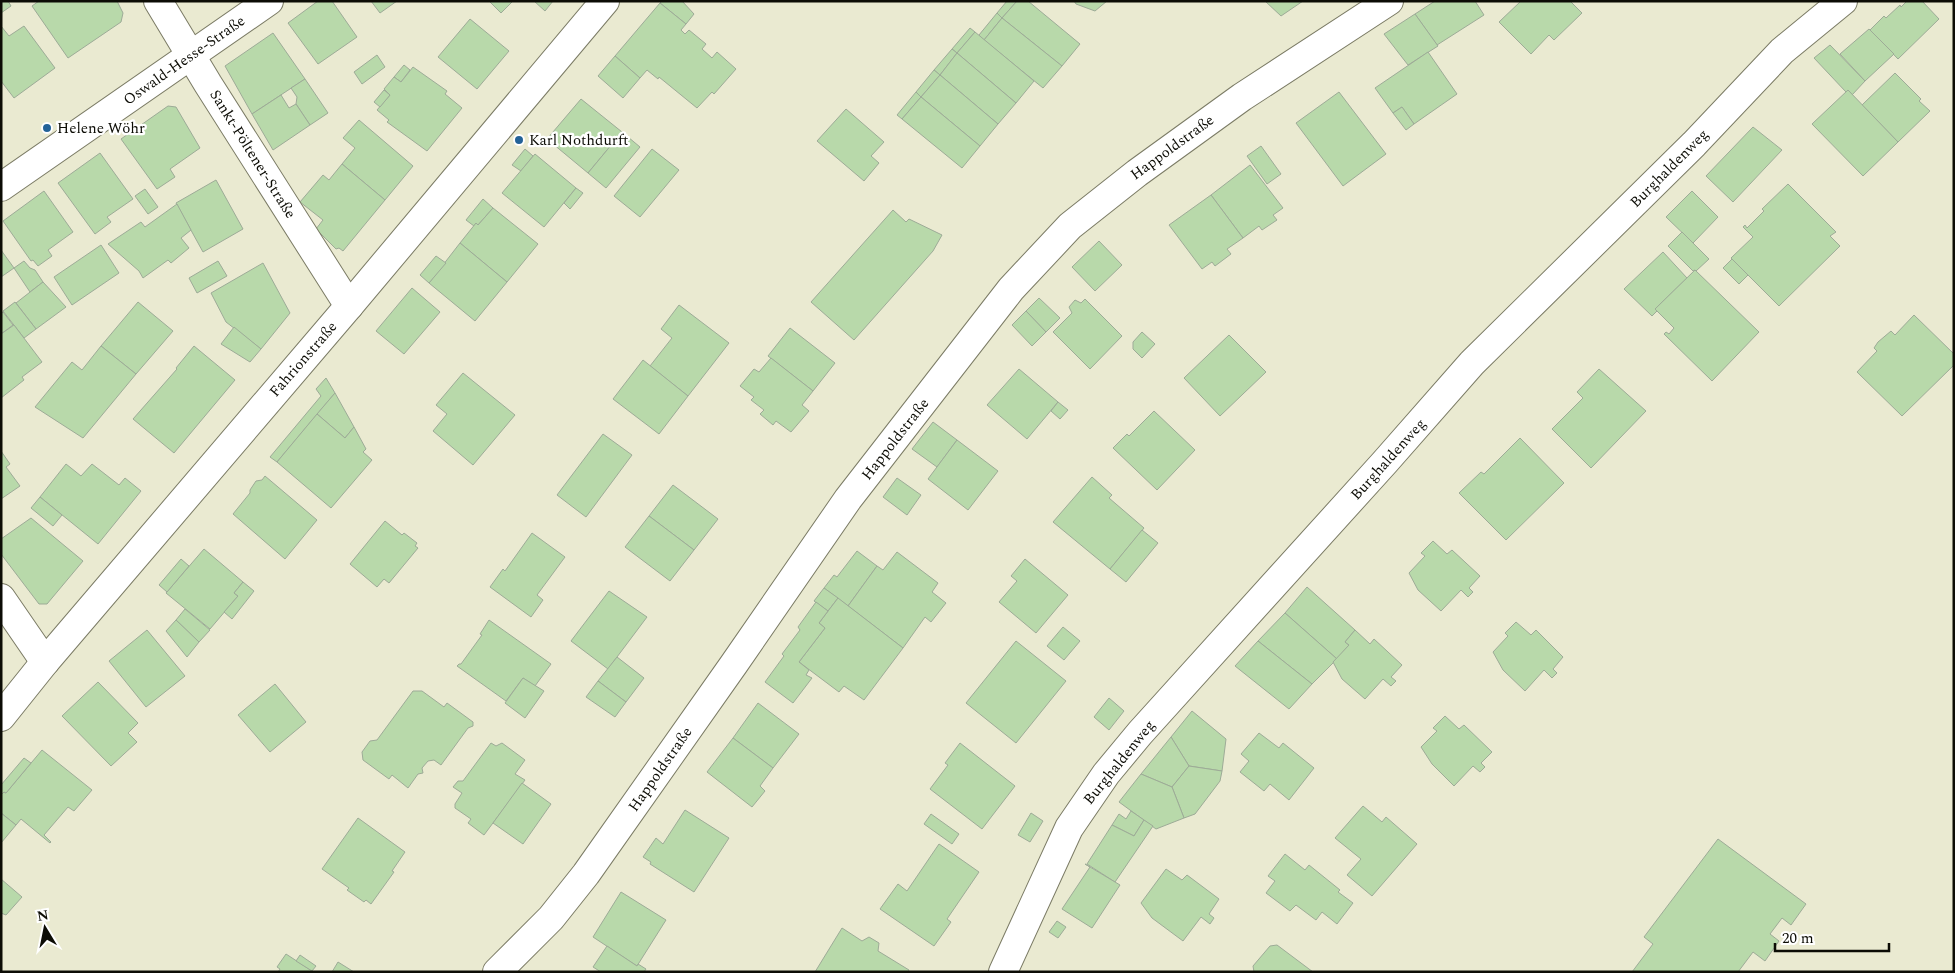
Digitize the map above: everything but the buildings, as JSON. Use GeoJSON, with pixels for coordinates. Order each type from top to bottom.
{"type":"FeatureCollection","features":[{"type":"Feature","properties":{"kind":"street","name":"Sankt-Pöltener-Straße"},"geometry":{"type":"LineString","coordinates":[[158,1],[349,306]]}},
{"type":"Feature","properties":{"kind":"street","name":"Oswald-Hesse-Straße"},"geometry":{"type":"LineString","coordinates":[[1,187],[190,54],[269,1]]}},
{"type":"Feature","properties":{"kind":"street","name":"Fahrionstraße"},"geometry":{"type":"LineString","coordinates":[[1,717],[45,662],[349,306],[605,1]]}},
{"type":"Feature","properties":{"kind":"street","name":"Happoldstraße"},"geometry":{"type":"LineString","coordinates":[[496,972],[551,918],[586,874],[848,499],[1011,289],[1070,226],[1137,172],[1242,97],[1389,1]]}},
{"type":"Feature","properties":{"kind":"street","name":"Burghaldenweg"},"geometry":{"type":"LineString","coordinates":[[1002,972],[1011,957],[1069,828],[1106,774],[1140,733],[1472,364],[1694,144],[1782,50],[1844,1]]}},
{"type":"Feature","properties":{"kind":"street"},"geometry":{"type":"LineString","coordinates":[[1,598],[45,662]]}},
{"type":"Feature","properties":{"kind":"place","name":"Helene Wöhr"},"geometry":{"type":"Point","coordinates":[47,128]}},
{"type":"Feature","properties":{"kind":"place","name":"Karl Nothdurft"},"geometry":{"type":"Point","coordinates":[519,140]}}]}
